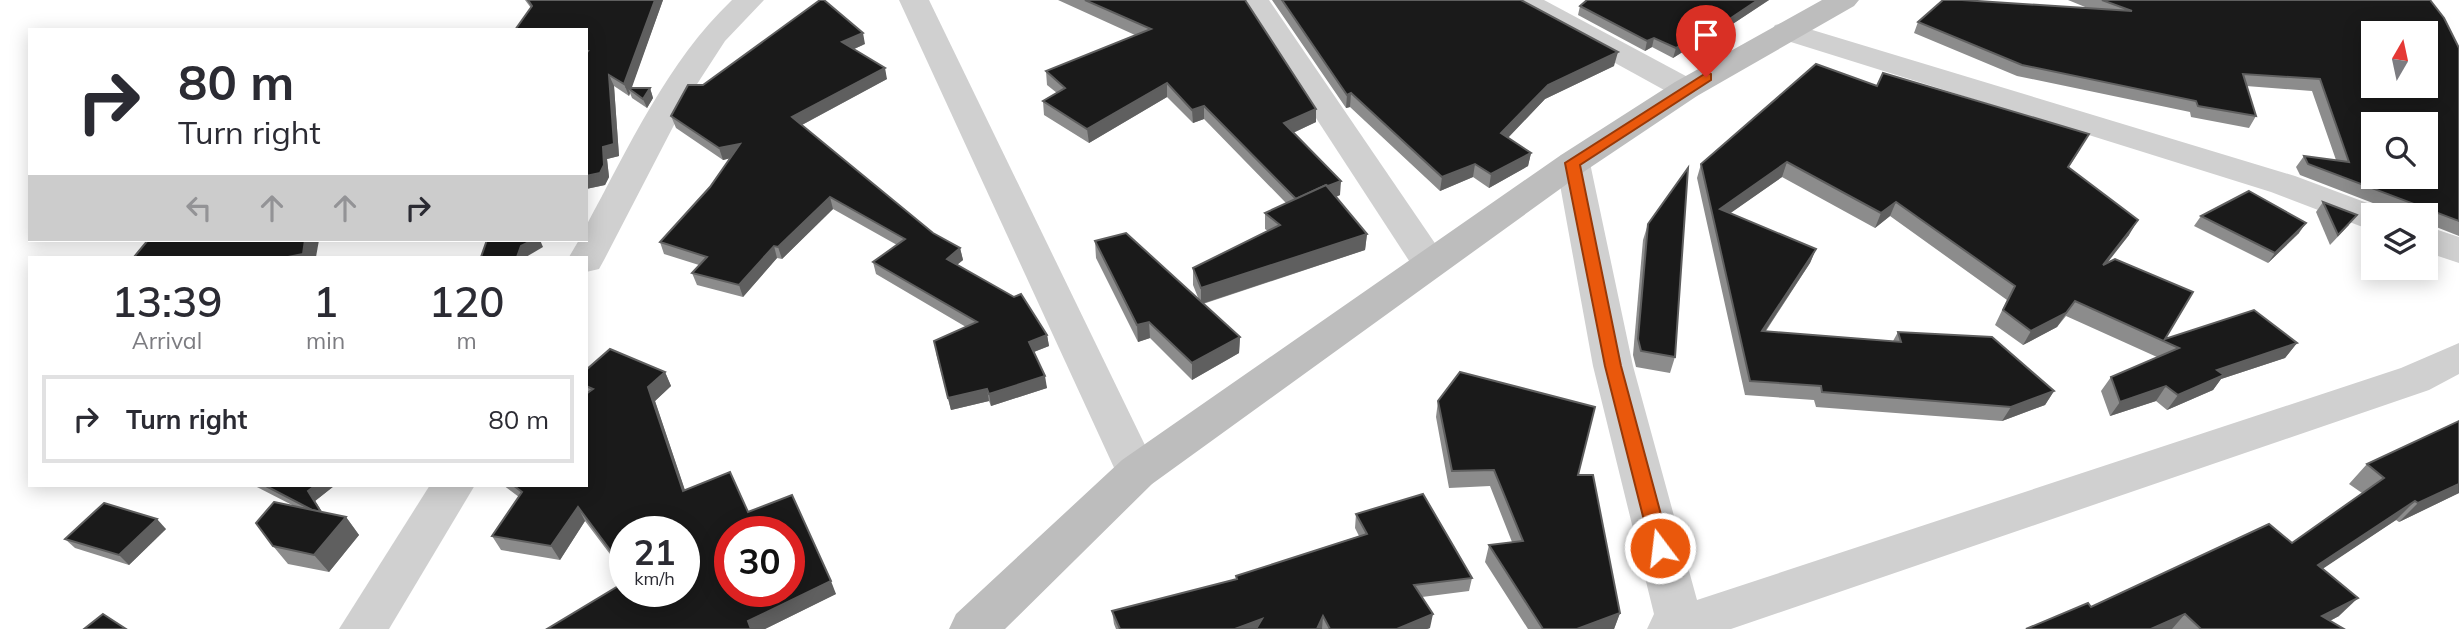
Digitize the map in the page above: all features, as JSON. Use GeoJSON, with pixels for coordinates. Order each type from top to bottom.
{"type":"FeatureCollection","features":[{"type":"Feature","properties":{"kind":"street"},"geometry":{"type":"LineString","coordinates":[[588,256],[673,98],[713,35],[749,0]]}},
{"type":"Feature","properties":{"kind":"street"},"geometry":{"type":"LineString","coordinates":[[914,0],[1137,472]]}},
{"type":"Feature","properties":{"kind":"street"},"geometry":{"type":"LineString","coordinates":[[1254,0],[1430,264]]}},
{"type":"Feature","properties":{"kind":"street"},"geometry":{"type":"LineString","coordinates":[[1522,0],[1686,89]]}},
{"type":"Feature","properties":{"kind":"street"},"geometry":{"type":"LineString","coordinates":[[973,629],[1137,472],[1573,163],[1686,89],[1844,0]]}},
{"type":"Feature","properties":{"kind":"street"},"geometry":{"type":"LineString","coordinates":[[1786,31],[2283,184],[2361,213]]}},
{"type":"Feature","properties":{"kind":"street"},"geometry":{"type":"LineString","coordinates":[[1573,163],[1613,366],[1676,627],[2402,384],[2459,357]]}},
{"type":"Feature","properties":{"kind":"street"},"geometry":{"type":"LineString","coordinates":[[2438,243],[2459,251]]}},
{"type":"Feature","properties":{"kind":"street"},"geometry":{"type":"LineString","coordinates":[[363,629],[452,487]]}},
{"type":"Feature","properties":{"kind":"building"},"geometry":{"type":"Polygon","coordinates":[[[528,0],[655,0],[624,84],[609,75],[614,144],[603,147],[604,165],[600,173],[588,176],[588,28],[516,28],[532,6],[528,0]]]}},
{"type":"Feature","properties":{"kind":"building"},"geometry":{"type":"Polygon","coordinates":[[[820,0],[824,0],[863,33],[842,42],[885,68],[792,117],[933,233],[960,248],[947,259],[1014,297],[1021,294],[1047,335],[1029,342],[1045,376],[989,394],[987,389],[948,398],[934,341],[977,322],[873,262],[905,239],[830,197],[778,247],[774,246],[739,285],[692,273],[707,257],[660,242],[710,187],[740,144],[719,148],[671,116],[688,85],[703,85],[820,0]]]}},
{"type":"Feature","properties":{"kind":"building"},"geometry":{"type":"Polygon","coordinates":[[[1085,0],[1245,0],[1316,109],[1284,123],[1341,181],[1296,199],[1204,106],[1192,110],[1167,83],[1087,129],[1043,101],[1065,88],[1046,71],[1151,29],[1085,0]]]}},
{"type":"Feature","properties":{"kind":"building"},"geometry":{"type":"Polygon","coordinates":[[[1282,0],[1521,0],[1618,52],[1548,85],[1501,133],[1531,153],[1491,174],[1475,164],[1442,177],[1351,93],[1347,95],[1282,0]]]}},
{"type":"Feature","properties":{"kind":"building"},"geometry":{"type":"Polygon","coordinates":[[[1587,0],[1758,0],[1725,22],[1721,20],[1676,48],[1654,38],[1647,41],[1580,6],[1587,0]]]}},
{"type":"Feature","properties":{"kind":"building"},"geometry":{"type":"Polygon","coordinates":[[[1943,0],[2132,11],[2102,0],[2430,0],[2444,18],[2459,48],[2459,221],[2438,213],[2438,203],[2411,203],[2374,189],[2438,189],[2438,112],[2361,112],[2361,184],[2308,164],[2304,156],[2349,162],[2320,79],[2243,74],[2256,116],[2198,106],[2196,101],[2022,65],[1918,22],[1943,0]]]}},
{"type":"Feature","properties":{"kind":"building"},"geometry":{"type":"Polygon","coordinates":[[[1816,64],[1877,86],[1883,73],[2089,134],[2068,167],[2138,220],[2103,265],[2115,259],[2193,292],[2165,339],[2254,310],[2297,343],[2217,370],[2224,375],[2178,395],[2166,386],[2120,402],[2111,377],[2179,348],[2075,301],[2066,313],[2031,331],[2003,310],[2015,286],[1896,202],[1881,213],[1787,162],[1720,209],[1816,249],[1762,331],[1901,342],[1898,332],[1992,337],[2054,391],[2011,407],[1822,392],[1821,386],[1750,381],[1701,164],[1816,64]]]}},
{"type":"Feature","properties":{"kind":"building"},"geometry":{"type":"Polygon","coordinates":[[[628,88],[650,88],[643,99],[628,88]]]}},
{"type":"Feature","properties":{"kind":"building"},"geometry":{"type":"Polygon","coordinates":[[[1688,168],[1675,357],[1641,351],[1638,339],[1648,224],[1688,168]]]}},
{"type":"Feature","properties":{"kind":"building"},"geometry":{"type":"Polygon","coordinates":[[[1326,185],[1367,234],[1201,288],[1193,268],[1280,225],[1265,213],[1326,185]]]}},
{"type":"Feature","properties":{"kind":"building"},"geometry":{"type":"Polygon","coordinates":[[[2249,191],[2306,223],[2275,253],[2201,216],[2249,191]]]}},
{"type":"Feature","properties":{"kind":"building"},"geometry":{"type":"Polygon","coordinates":[[[2323,202],[2357,215],[2338,235],[2323,202]]]}},
{"type":"Feature","properties":{"kind":"building"},"geometry":{"type":"Polygon","coordinates":[[[1126,233],[1240,337],[1192,363],[1149,322],[1137,325],[1095,241],[1126,233]]]}},
{"type":"Feature","properties":{"kind":"building"},"geometry":{"type":"Polygon","coordinates":[[[146,242],[305,242],[303,254],[293,256],[135,256],[146,242]]]}},
{"type":"Feature","properties":{"kind":"building"},"geometry":{"type":"Polygon","coordinates":[[[486,242],[529,242],[521,246],[517,256],[481,256],[486,242]]]}},
{"type":"Feature","properties":{"kind":"building"},"geometry":{"type":"Polygon","coordinates":[[[610,349],[665,372],[648,387],[683,491],[730,472],[748,512],[792,495],[802,516],[714,516],[714,607],[777,607],[748,621],[751,629],[547,629],[609,592],[609,607],[700,607],[700,516],[609,516],[609,549],[578,507],[551,546],[492,536],[522,492],[516,487],[588,487],[588,393],[593,389],[588,387],[588,368],[610,349]]]}},
{"type":"Feature","properties":{"kind":"building"},"geometry":{"type":"Polygon","coordinates":[[[1460,372],[1595,407],[1578,475],[1593,475],[1620,613],[1577,629],[1543,629],[1489,545],[1523,541],[1494,470],[1452,471],[1438,401],[1460,372]]]}},
{"type":"Feature","properties":{"kind":"building"},"geometry":{"type":"Polygon","coordinates":[[[2459,421],[2459,484],[2418,503],[2415,501],[2318,565],[2358,598],[2322,616],[2344,629],[2201,629],[2185,614],[2151,629],[2026,629],[2088,603],[2091,607],[2269,524],[2292,543],[2384,478],[2367,464],[2459,421]]]}},
{"type":"Feature","properties":{"kind":"building"},"geometry":{"type":"Polygon","coordinates":[[[268,487],[313,487],[308,491],[321,512],[268,487]]]}},
{"type":"Feature","properties":{"kind":"building"},"geometry":{"type":"Polygon","coordinates":[[[1423,494],[1472,578],[1414,585],[1433,614],[1397,629],[1330,629],[1323,616],[1317,629],[1256,629],[1262,619],[1235,629],[1120,629],[1112,611],[1237,579],[1236,576],[1367,534],[1356,514],[1423,494]]]}},
{"type":"Feature","properties":{"kind":"building"},"geometry":{"type":"Polygon","coordinates":[[[274,502],[346,517],[314,555],[273,546],[256,523],[274,502]]]}},
{"type":"Feature","properties":{"kind":"building"},"geometry":{"type":"Polygon","coordinates":[[[104,503],[157,519],[119,555],[65,539],[104,503]]]}},
{"type":"Feature","properties":{"kind":"building"},"geometry":{"type":"Polygon","coordinates":[[[805,524],[831,581],[805,594],[805,524]]]}},
{"type":"Feature","properties":{"kind":"building"},"geometry":{"type":"Polygon","coordinates":[[[103,614],[126,629],[84,629],[103,614]]]}},
{"type":"Feature","properties":{"kind":"route"},"geometry":{"type":"LineString","coordinates":[[1660,548],[1613,366],[1573,163],[1706,77]]}}]}
